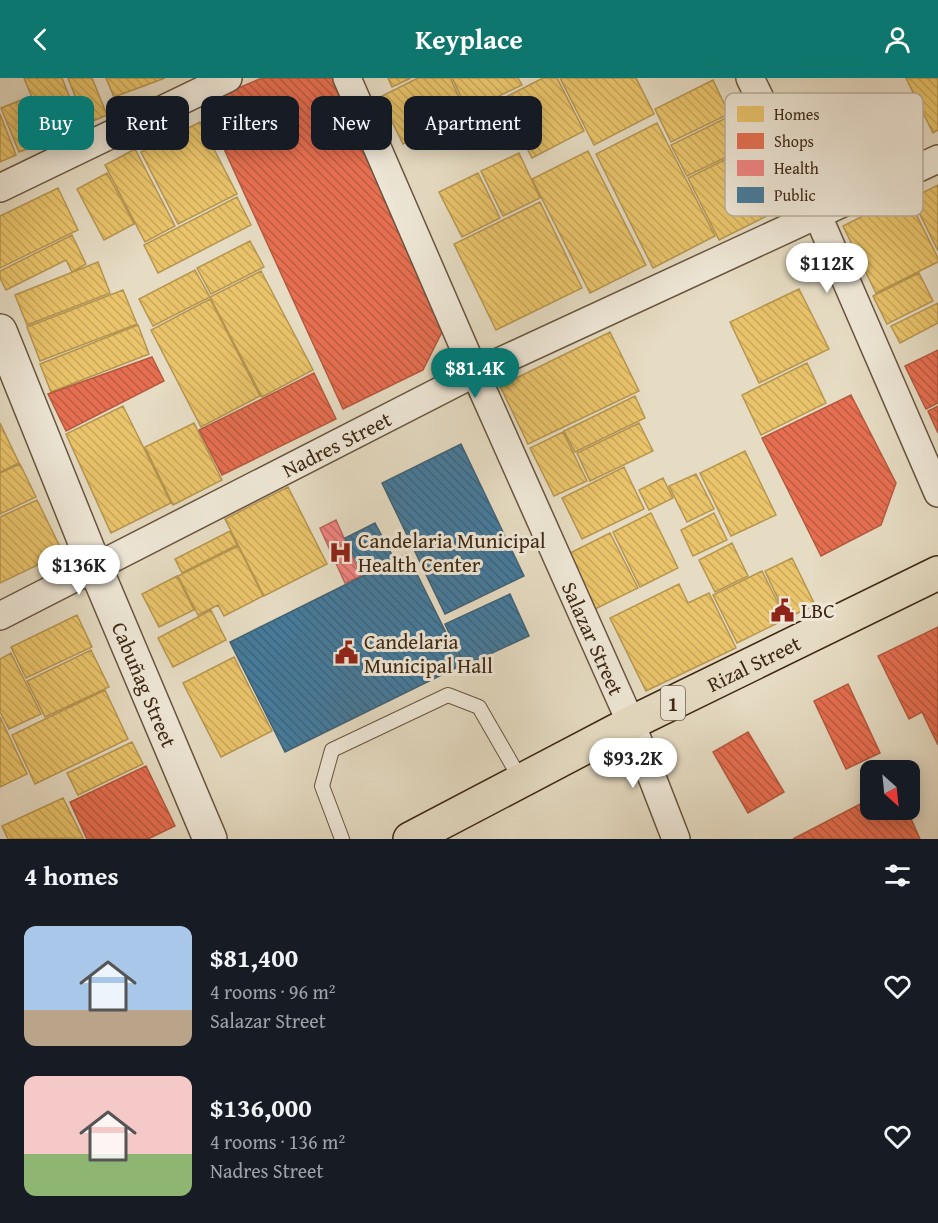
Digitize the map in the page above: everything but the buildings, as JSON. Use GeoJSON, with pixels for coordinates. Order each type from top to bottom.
{"type":"FeatureCollection","features":[{"type":"Feature","properties":{"kind":"main road","name":"Rizal Street"},"geometry":{"type":"LineString","coordinates":[[410,839],[631,723],[938,573]]}},
{"type":"Feature","properties":{"kind":"street"},"geometry":{"type":"LineString","coordinates":[[0,188],[228,78]]}},
{"type":"Feature","properties":{"kind":"street","name":"Salazar Street"},"geometry":{"type":"LineString","coordinates":[[346,78],[631,723],[676,839]]}},
{"type":"Feature","properties":{"kind":"street"},"geometry":{"type":"LineString","coordinates":[[750,78],[757,93]]}},
{"type":"Feature","properties":{"kind":"street","name":"Nadres Street"},"geometry":{"type":"LineString","coordinates":[[923,166],[938,159]]}},
{"type":"Feature","properties":{"kind":"street"},"geometry":{"type":"LineString","coordinates":[[818,216],[938,493]]}},
{"type":"Feature","properties":{"kind":"street","name":"Nadres Street"},"geometry":{"type":"LineString","coordinates":[[0,615],[475,373],[818,216]]}},
{"type":"Feature","properties":{"kind":"street","name":"Cabuñag Street"},"geometry":{"type":"LineString","coordinates":[[0,331],[95,567],[210,839]]}},
{"type":"Feature","properties":{"kind":"lane"},"geometry":{"type":"LineString","coordinates":[[342,839],[322,786],[332,750],[448,695],[479,707],[521,780]]}},
{"type":"Feature","properties":{"kind":"place","name":"Candelaria Municipal Health Center"},"geometry":{"type":"Point","coordinates":[340,552]}},
{"type":"Feature","properties":{"kind":"place","name":"LBC"},"geometry":{"type":"Point","coordinates":[783,610]}},
{"type":"Feature","properties":{"kind":"place","name":"Candelaria Municipal Hall"},"geometry":{"type":"Point","coordinates":[346,653]}}]}
